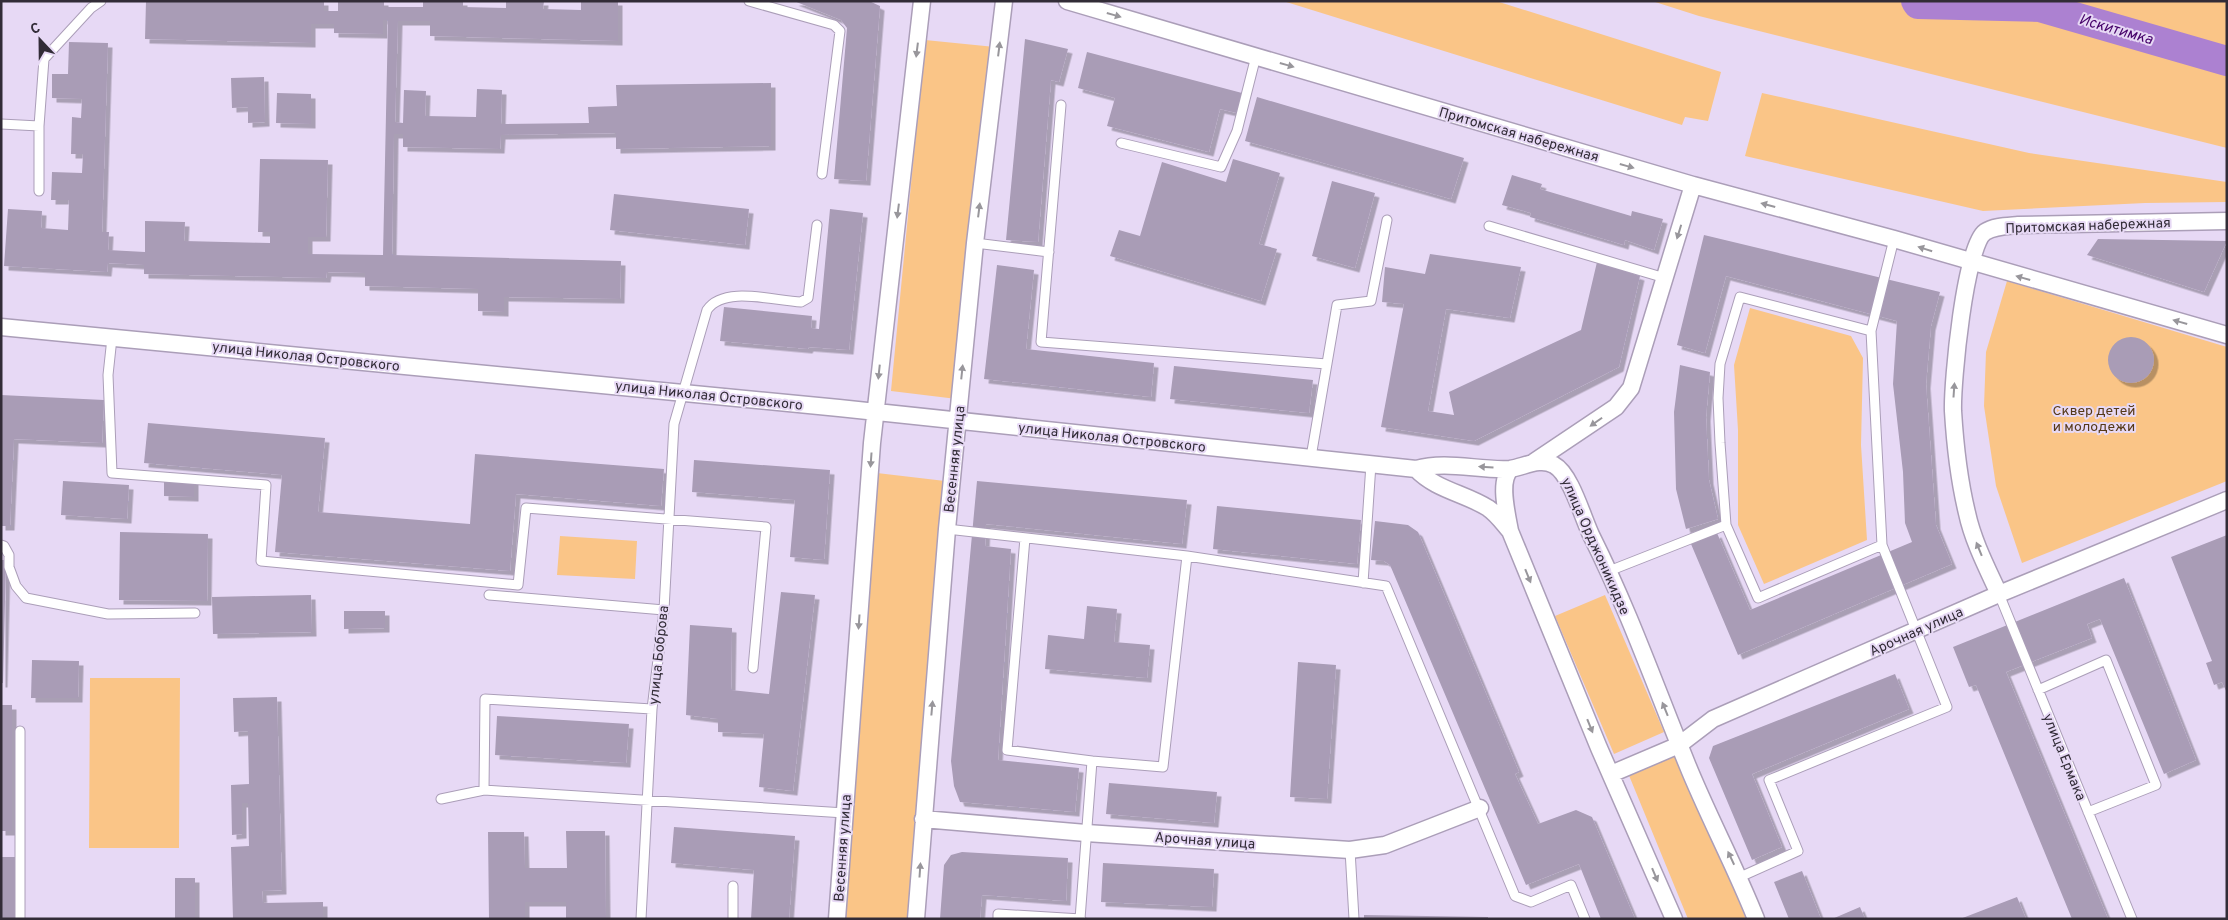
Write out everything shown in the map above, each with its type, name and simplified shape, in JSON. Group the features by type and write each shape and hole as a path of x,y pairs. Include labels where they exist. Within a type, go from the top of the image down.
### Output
{"street":[{"name":"Весенняя улица","path":"837,919 875,412 922,1"},
{"name":"Весенняя улица","path":"916,919 947,529 975,243 1004,1"},
{"name":"Притомская набережная","path":"1067,1 1693,185 2227,335"},
{"path":"1674,919 1611,774 1510,530 1503,482 1506,472 1534,462 1616,407 1631,388 1693,185"},
{"name":"Притомская набережная","path":"1998,594 1978,548 1967,513 1958,461 1953,409 1961,313 1971,263 1979,239 1984,232 1995,228 2018,225 2227,221"},
{"name":"улица Николая Островского","path":"1,327 958,420 1416,469"},
{"name":"улица Орджоникидзе","path":"1534,462 1548,462 1562,471 1609,571 1679,745 1740,877 1756,919"},
{"path":"1416,469 1437,465 1511,469"},
{"path":"1416,469 1432,483 1474,500 1490,509 1510,530"},
{"name":"Арочная улица","path":"1611,774 1679,745 1713,719 1998,594 2227,500"},
{"name":"Арочная улица","path":"923,819 1086,833 1350,850 1384,845 1480,808"}],"lane":[{"path":"39,191 39,126 44,59 91,8 101,1"},
{"path":"749,1 834,25 840,31 822,174"},
{"path":"1121,143 1220,167 1237,131 1256,56"},
{"path":"1061,105 1041,342 1327,364"},
{"path":"1,124 39,126"},
{"path":"1311,458 1337,305 1371,301 1387,220"},
{"name":"улица Боброва","path":"641,919 652,709 664,610 674,424 685,393 707,310 713,302 723,298 743,296 801,302 808,298 817,225"},
{"path":"1489,226 1665,278"},
{"path":"1740,877 1798,851 1769,780 1947,707 1882,545 1872,331 1894,240"},
{"path":"975,243 1049,252"},
{"path":"1872,331 1740,297 1720,364 1718,398 1726,525 1758,598 1882,545"},
{"path":"112,338 108,375 112,473 266,485 261,561 518,585 526,508 766,527 753,668"},
{"path":"1363,583 1371,464"},
{"path":"1609,571 1726,525"},
{"path":"947,529 1187,556 1386,586 1515,896 1531,902 1571,885 1585,919"},
{"path":"1025,538 1008,750 1092,761 1164,768 1187,556"},
{"path":"1,545 4,546 9,555 10,567 16,586 26,598 108,614 195,613"},
{"name":"улица Ермака","path":"1998,594 2132,919"},
{"path":"489,595 664,610"},
{"path":"2038,690 2106,660 2156,785 2088,812"},
{"path":"484,790 485,699 652,709"},
{"path":"20,731 20,919"},
{"path":"998,919 998,914 1080,919 1092,761"},
{"path":"441,799 484,790 845,813"},
{"path":"1350,850 1354,919"},
{"path":"733,886 733,919"}],"green space":[{"path":"1283,1 1496,1 1721,72 1708,121 1685,117 1682,125"},
{"path":"1652,1 2227,1 2227,148 1699,16"},
{"path":"925,40 995,47 965,400 891,391"},
{"path":"1762,93 2029,153 2227,182 2227,202 2145,203 1983,211 1745,156"},
{"name":"Сквер детей и молодежи","path":"2007,281 2227,347 2227,481 2022,563 1996,486 1984,406 1986,352"},
{"path":"1750,308 1851,336 1863,358 1861,445 1867,540 1764,584 1738,525 1738,430 1734,365"},
{"path":"877,473 945,481 909,919 840,919"},
{"path":"560,536 637,541 635,579 557,575"},
{"path":"1605,595 1664,732 1614,754 1555,616"},
{"path":"90,678 180,678 179,848 89,848"},
{"path":"1678,753 1746,919 1688,919 1628,773"}],"building":[{"path":"146,1 324,1 324,11 338,11 338,1 384,1 384,7 423,7 423,1 463,1 463,7 506,8 506,1 544,1 543,9 581,10 581,1 618,1 618,41 430,36 430,21 398,21 395,122 403,123 404,90 426,91 425,116 476,117 477,89 502,90 501,124 589,123 588,107 617,106 616,85 771,83 771,146 616,149 616,133 501,135 500,149 403,147 403,134 394,134 392,255 621,261 620,299 504,297 504,312 478,311 478,289 365,286 365,273 327,272 326,278 144,274 144,265 108,263 107,272 4,266 8,209 42,211 41,228 68,230 69,200 51,200 52,172 82,173 83,154 71,154 72,117 81,118 82,99 52,98 52,74 68,74 69,42 108,43 102,232 109,232 108,250 145,252 145,221 185,222 184,241 270,243 270,232 258,232 260,159 328,160 326,237 308,237 308,254 383,255 388,20 383,20 383,34 334,33 334,24 311,24 311,43 145,39"},
{"path":"794,1 869,1 880,6 866,181 834,179 847,28 841,20"},
{"path":"1025,39 1068,49 1059,82 1051,80 1038,242 1006,240"},
{"path":"1087,52 1242,93 1237,113 1220,109 1209,152 1107,126 1115,98 1078,88"},
{"path":"264,77 265,122 248,123 248,107 232,108 231,78"},
{"path":"277,93 311,94 311,124 276,123"},
{"path":"1257,97 1464,158 1451,199 1245,141"},
{"path":"1233,159 1280,173 1259,244 1277,249 1261,301 1110,256 1119,230 1140,236 1162,162 1226,182"},
{"path":"1512,175 1542,184 1540,189 1631,216 1632,211 1663,219 1654,250 1625,240 1624,245 1530,217 1531,213 1502,205"},
{"path":"1332,181 1375,193 1355,268 1312,256"},
{"path":"614,194 749,209 745,245 610,230"},
{"path":"830,209 863,213 849,350 809,347 808,349 720,341 724,307 812,316 811,328 819,329"},
{"path":"1704,235 1940,292 1931,326 1926,384 1936,525 1952,564 1738,655 1691,544 1717,533 1750,610 1912,542 1905,523 1903,472 1893,384 1897,321 1726,276 1705,353 1677,345"},
{"path":"2098,239 2227,241 2204,292 2087,255"},
{"path":"1430,254 1521,267 1510,318 1446,309 1428,411 1454,415 1449,392 1581,330 1597,262 1640,276 1619,367 1474,441 1381,427 1404,304 1382,302 1385,267 1425,274"},
{"path":"997,265 1034,270 1026,349 1154,363 1151,397 984,379"},
{"path":"2126,337 2136,337 2150,347 2154,360 2150,373 2144,379 2136,383 2126,383 2112,373 2108,365 2108,355 2118,341"},
{"path":"1680,365 1710,372 1706,417 1709,480 1718,519 1686,529 1676,489 1674,412"},
{"path":"1174,366 1313,380 1309,413 1170,399"},
{"path":"1,395 104,400 102,443 14,439 10,526 1,526"},
{"path":"148,423 325,438 318,512 470,524 475,454 664,469 661,506 516,494 510,571 275,552 282,475 144,463"},
{"path":"694,460 830,470 824,560 790,557 795,500 692,492"},
{"path":"164,479 194,480 194,497 164,496"},
{"path":"63,481 129,485 127,519 61,515"},
{"path":"977,481 1187,500 1182,544 986,524 985,546 1011,549 998,760 1079,768 1075,812 960,802 954,786 951,761"},
{"path":"1217,506 1361,520 1357,564 1213,549"},
{"path":"1375,521 1408,525 1418,532 1519,772 1515,774 1538,824 1576,810 1592,817 1635,919 1601,919 1579,864 1526,885 1390,565 1384,561 1371,560"},
{"path":"120,532 208,534 207,601 119,600"},
{"path":"2227,535 2227,693 2222,682 2214,685 2206,663 2212,661 2171,557"},
{"path":"1,560 6,560 3,683 1,683"},
{"path":"2124,578 2196,760 2164,774 2100,619 2087,624 2092,638 2006,672 2108,919 2072,919 1976,685 1969,687 1953,647"},
{"path":"781,592 815,595 793,791 759,787 764,734 718,732 718,719 686,715 690,625 732,628 731,690 769,694"},
{"path":"311,595 312,632 213,634 212,597"},
{"path":"1087,606 1117,609 1114,642 1150,645 1147,678 1045,669 1048,635 1084,639"},
{"path":"344,611 385,611 385,628 344,629"},
{"path":"32,660 79,661 78,698 31,698"},
{"path":"1298,662 1336,665 1327,799 1290,797"},
{"path":"1895,674 1909,709 1752,774 1782,847 1752,860 1709,758 1713,746"},
{"path":"277,697 282,890 262,891 263,903 323,902 323,919 233,919 231,847 249,846 248,803 242,803 242,834 232,835 231,785 249,784 248,731 234,732 233,698"},
{"path":"1,705 12,705 12,831 1,831"},
{"path":"497,716 629,724 626,763 495,755"},
{"path":"1109,783 1217,792 1214,823 1106,814"},
{"path":"674,827 795,836 789,919 751,919 754,870 671,863"},
{"path":"566,831 605,831 606,919 566,919 566,902 525,902 525,919 489,919 488,832 524,832 525,868 567,868"},
{"path":"962,852 1068,858 1066,901 982,895 980,919 940,919 944,865 951,855"},
{"path":"1,857 15,857 16,919 1,919"},
{"path":"1103,863 1214,869 1212,907 1101,902"},
{"path":"1802,871 1821,919 1789,919 1774,882"},
{"path":"175,878 195,878 195,919 175,919"},
{"path":"2017,897 2026,919 1960,919"},
{"path":"1860,907 1865,919 1832,919"},
{"path":"1364,915 1488,917 1488,919 1364,919"}],"waterway":[{"name":"Искитимка","path":"1916,1 1918,4 2040,7 2227,61"}]}
